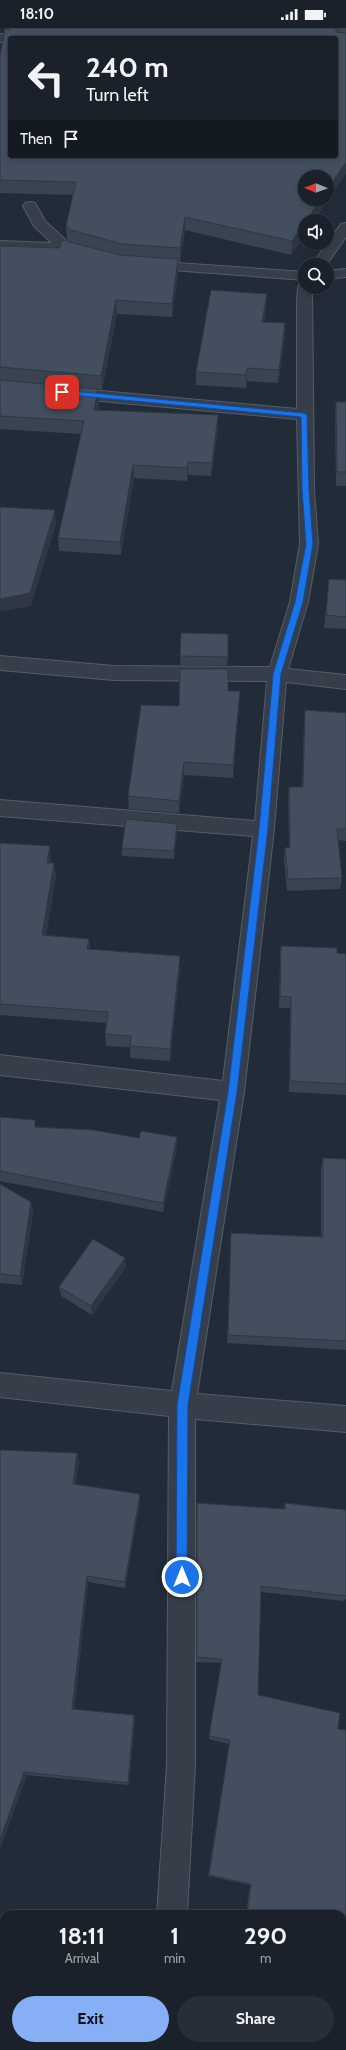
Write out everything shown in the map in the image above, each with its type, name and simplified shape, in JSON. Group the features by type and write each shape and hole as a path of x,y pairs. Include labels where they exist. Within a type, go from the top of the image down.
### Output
{"street":[{"path":"30,206 39,223 66,248"},
{"path":"324,258 346,228"},
{"path":"0,244 66,248 100,257"},
{"path":"136,264 298,276"},
{"path":"334,274 346,273"},
{"path":"172,1910 181,1765 182,1405 233,1092 264,829 277,674 299,602 309,544 304,415 305,294"},
{"path":"55,392 304,415"},
{"path":"0,663 114,673 277,674 346,682"},
{"path":"0,808 264,829"},
{"path":"0,1065 233,1092"},
{"path":"0,1385 182,1405 346,1419"}],"building":[{"path":"5,28 9,30 10,28 336,28 336,32 346,33 346,162 334,180 334,170 298,170 298,206 316,206 311,214 298,214 298,232 292,241 185,217 180,248 122,244 71,230 66,226 76,182 0,180 0,56"},
{"path":"62,240 120,255 178,259 172,304 116,300 101,376 0,367 0,246 60,248"},
{"path":"211,290 267,294 262,322 285,323 279,370 247,368 246,375 196,372"},
{"path":"0,380 98,389 94,410 218,415 212,463 188,462 187,468 133,465 120,542 58,538 84,421 0,416"},
{"path":"336,402 346,402 346,472 337,472"},
{"path":"0,507 55,510 30,593 0,599"},
{"path":"329,579 346,580 346,617 326,615"},
{"path":"181,633 228,634 228,657 180,656"},
{"path":"180,669 228,669 228,691 240,691 233,765 184,762 179,801 128,796 141,705 179,706"},
{"path":"305,710 346,713 346,829 337,829 342,878 288,879 285,848 290,847 289,787 303,787"},
{"path":"126,819 177,824 174,851 122,848"},
{"path":"0,843 50,846 47,863 54,863 42,935 89,939 87,949 180,956 170,1049 130,1046 131,1036 105,1034 108,1012 0,1004"},
{"path":"281,946 337,948 337,953 346,954 346,1084 290,1081 291,997 280,996"},
{"path":"0,1117 35,1120 35,1127 93,1130 139,1138 141,1131 177,1137 163,1203 0,1171"},
{"path":"323,1158 346,1159 346,1341 228,1335 231,1233 323,1237"},
{"path":"0,1184 31,1202 20,1276 0,1274"},
{"path":"93,1239 125,1258 91,1306 59,1287"},
{"path":"0,1450 77,1453 73,1484 140,1494 125,1582 87,1576 72,1709 134,1715 128,1783 24,1772 0,1840"},
{"path":"197,1503 285,1509 285,1503 346,1510 346,1596 261,1586 258,1695 340,1713 338,1729 346,1730 346,1910 248,1910 251,1884 209,1875 230,1740 209,1736 222,1659 197,1657"}],"route":[{"path":"62,392 304,415 309,544 299,602 277,674 264,829 233,1092 182,1405 182,1577"}]}
